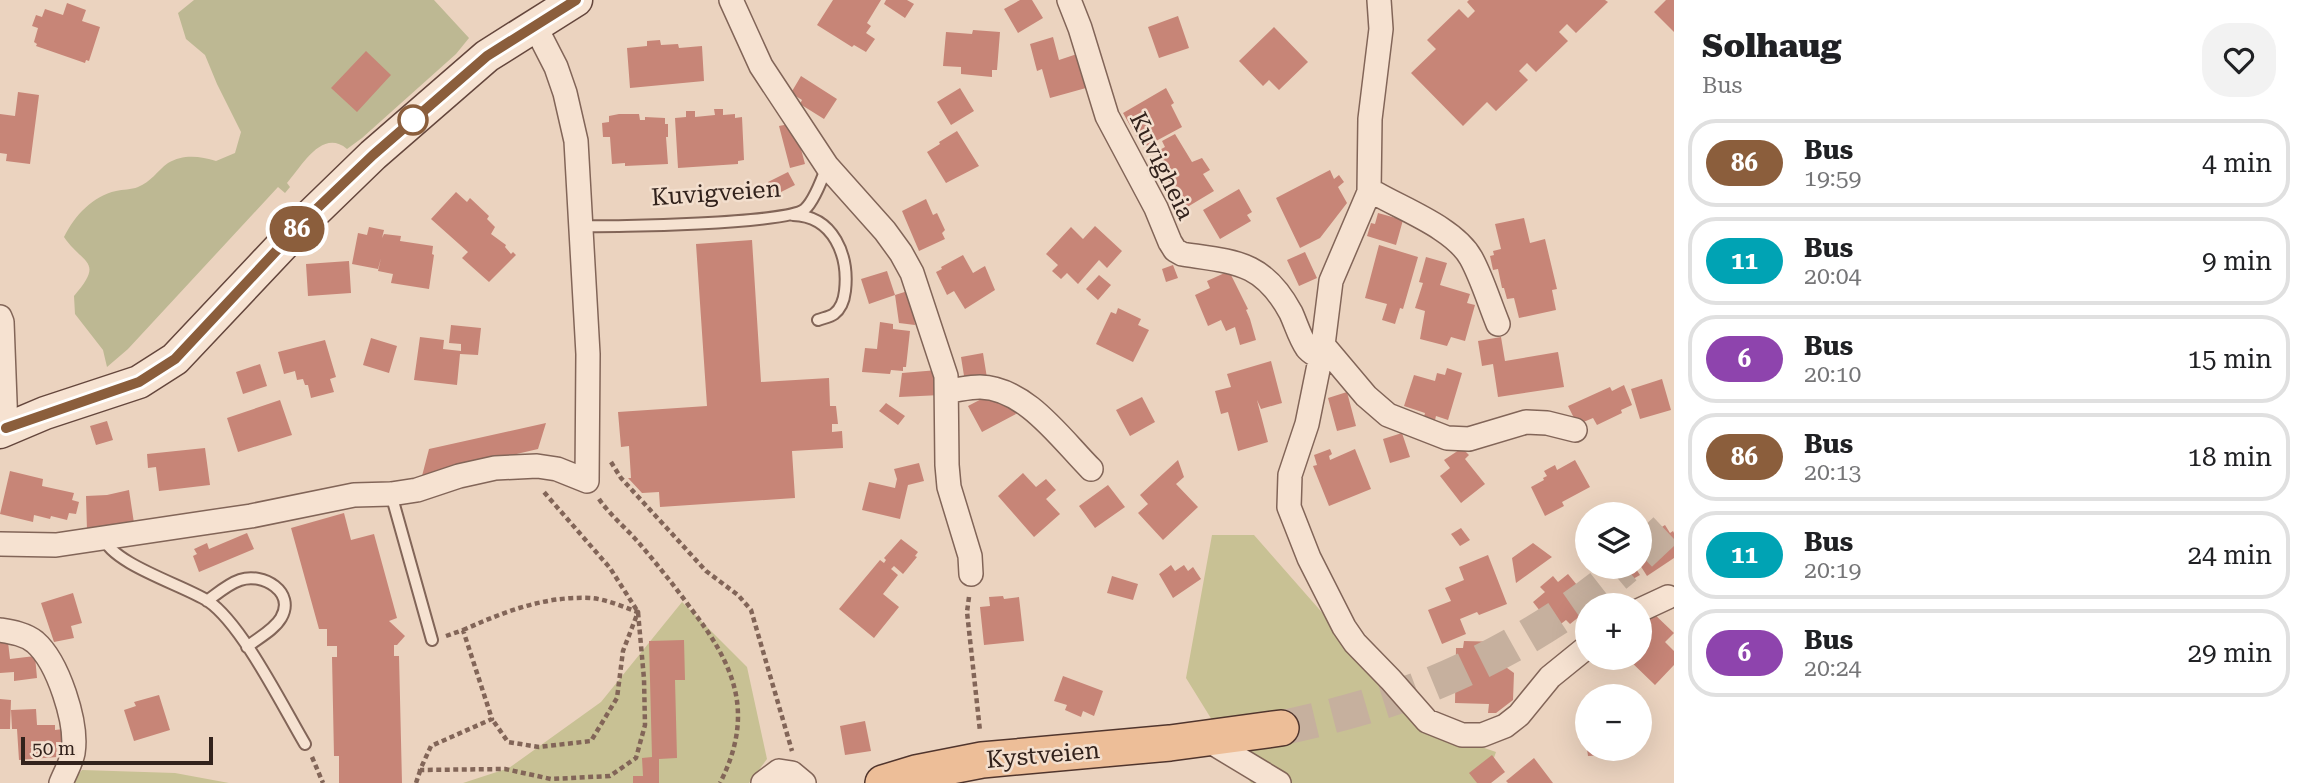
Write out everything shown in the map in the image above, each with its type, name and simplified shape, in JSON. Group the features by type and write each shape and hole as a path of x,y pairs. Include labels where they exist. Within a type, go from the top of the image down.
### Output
{"main road":[{"path":"3,430 139,382 175,359 307,218 373,155 487,56 576,0"},
{"name":"Kystveien","path":"883,783 916,773 982,760 1206,739 1281,729"}],"street":[{"path":"732,0 761,66 827,166 885,231 912,273 942,363 947,391 949,486 970,556 971,574"},
{"name":"Kuvigheia","path":"1069,0 1107,116 1175,250 1182,254 1228,261 1261,275 1281,296 1307,348 1322,351 1388,415 1447,438 1469,439 1526,422 1547,423 1575,430"},
{"path":"1380,0 1381,29 1370,119 1369,192 1331,281 1322,351 1307,424 1290,475 1289,507 1308,558 1354,643 1427,721 1462,735 1482,735 1505,726 1519,715 1550,677 1575,657"},
{"path":"0,544 56,545 251,516 354,495 391,494 417,489 495,468 537,466 557,469 587,481 588,354 576,141 572,118 556,67 535,26"},
{"path":"1369,192 1446,232 1460,243 1471,257 1498,324"},
{"path":"0,317 3,430"},
{"path":"947,391 979,387 994,388 1012,394 1026,403 1091,469"},
{"path":"1652,604 1668,597"},
{"path":"0,630 21,634 34,641 44,652 62,685 74,743 73,756 61,783"},
{"path":"1206,739 1279,783"},
{"path":"763,783 779,771 798,778"}],"lane":[{"name":"Kuvigveien","path":"582,226 716,222 791,215 805,209 827,166"},
{"path":"791,215 814,219 827,228 837,241 847,271 844,302 833,315 818,320"},
{"path":"391,494 432,640"},
{"path":"103,537 110,549 126,561 207,601 223,614 247,647 306,744"},
{"path":"207,601 241,579 267,580 278,588 284,598 285,609 280,621 247,647"}],"path":[{"path":"610,450 610,461 621,478 706,571 738,595 751,610 798,778"},
{"path":"420,770 505,769 551,779 610,776 636,758 645,725 638,612 610,568 521,466"},
{"path":"587,481 603,505 681,594 714,638 726,663 734,684 738,728 729,766 720,783"},
{"path":"971,574 967,612 982,760"},
{"path":"432,640 508,610 548,600 592,598 638,612"},
{"path":"463,630 492,719 508,742 539,747 591,741 617,698 622,651 638,612"},
{"path":"416,783 431,746 492,719"},
{"path":"306,744 323,783"}],"shaded area":[{"path":"194,0 434,0 469,38 456,54 347,149 329,143 313,152 287,183 290,187 285,193 278,187 128,349 107,367 103,350 75,314 74,296 88,276 89,269 88,264 64,237 68,229 92,202 119,190 143,185 174,160 192,157 216,161 235,153 241,132 205,55 186,39 178,13"},
{"path":"1212,535 1254,535 1355,650 1455,738 1496,752 1485,783 1251,783 1186,678"},
{"path":"682,602 747,667 767,759 749,783 463,783 509,768 601,702"},
{"path":"82,770 175,773 229,783 72,783"}],"building":[{"path":"833,0 881,0 867,23 871,26 866,33 875,39 866,52 854,45 852,47 817,25"},
{"path":"886,0 907,0 914,4 905,18 884,4"},
{"path":"1020,0 1032,0 1043,18 1018,33 1004,9"},
{"path":"1666,0 1674,0 1674,32 1654,12"},
{"path":"1467,2 1608,2 1576,33 1567,24 1559,32 1568,41 1536,72 1527,63 1519,71 1528,80 1496,111 1487,102 1463,126 1411,73 1436,49 1427,40 1459,9 1468,18 1475,11"},
{"path":"67,3 86,10 82,21 100,27 89,61 86,60 85,63 36,46 34,42 38,28 32,26 36,15 42,17 45,9 63,15"},
{"path":"1178,16 1189,48 1159,58 1148,27"},
{"path":"1274,27 1308,62 1279,90 1269,80 1263,86 1239,61"},
{"path":"973,30 1000,32 997,70 992,70 992,77 961,74 961,67 943,66 946,32 972,34"},
{"path":"1053,37 1059,60 1077,54 1086,88 1050,98 1042,69 1037,71 1030,44"},
{"path":"660,40 661,45 678,44 679,48 702,46 704,81 630,88 627,48 647,46 647,41"},
{"path":"366,51 391,75 357,112 331,88"},
{"path":"801,76 837,99 824,119 800,104 802,100 791,93"},
{"path":"960,88 974,111 951,125 937,102"},
{"path":"1166,88 1182,127 1143,148 1123,113"},
{"path":"18,92 39,95 30,164 6,161 7,154 0,153 0,114 15,116"},
{"path":"714,109 723,109 723,115 735,114 735,118 742,117 744,160 738,161 738,164 678,168 675,118 686,117 686,111 695,111 695,117 715,115"},
{"path":"639,114 640,120 645,120 645,117 665,118 665,124 668,124 668,164 612,164 610,137 603,137 602,123 609,122 609,116"},
{"path":"794,123 805,164 790,168 779,126"},
{"path":"957,131 979,166 946,183 927,152"},
{"path":"1175,134 1192,162 1202,158 1210,170 1203,174 1214,191 1184,209 1156,152 1165,147 1162,141"},
{"path":"1330,170 1334,179 1339,175 1344,182 1338,187 1347,203 1320,238 1300,248 1276,198"},
{"path":"788,172 795,185 775,195 768,182"},
{"path":"1239,189 1252,212 1247,215 1251,221 1220,239 1203,210"},
{"path":"456,192 467,202 470,198 489,216 487,219 495,227 491,234 506,245 511,254 513,252 516,255 489,282 462,258 468,252 431,219"},
{"path":"926,199 933,215 937,213 945,230 942,233 945,239 919,251 902,211"},
{"path":"1378,213 1403,220 1396,245 1367,236"},
{"path":"1524,218 1530,243 1545,239 1557,289 1552,290 1556,310 1519,318 1514,298 1507,299 1498,269 1493,270 1490,256 1494,255 1493,251 1501,249 1495,224"},
{"path":"1095,226 1122,251 1107,268 1099,260 1078,284 1067,273 1061,279 1052,271 1058,265 1046,254 1071,227 1083,239"},
{"path":"369,227 384,230 382,238 384,234 401,236 400,241 433,246 429,289 391,283 393,274 378,271 381,258 378,269 352,264 358,233 367,235"},
{"path":"752,240 761,382 829,378 830,406 836,406 838,424 832,424 832,432 842,431 843,448 792,451 795,498 660,507 659,492 642,493 628,478 631,478 629,446 621,447 618,412 707,406 696,244"},
{"path":"1379,245 1418,257 1403,309 1400,308 1395,324 1382,320 1387,304 1365,298"},
{"path":"1305,252 1317,278 1299,286 1287,260"},
{"path":"963,255 973,273 985,266 995,290 965,309 954,291 947,295 936,272"},
{"path":"1426,257 1447,263 1440,285 1470,294 1467,303 1475,305 1465,341 1451,337 1447,346 1420,339 1425,311 1415,308 1423,283 1419,282"},
{"path":"349,261 351,293 308,296 306,264"},
{"path":"1173,265 1178,278 1166,282 1162,269"},
{"path":"887,271 895,295 869,304 861,279"},
{"path":"1229,271 1248,309 1246,310 1256,340 1240,345 1235,327 1226,331 1221,320 1208,326 1195,295 1210,288 1207,281"},
{"path":"1099,275 1111,285 1098,300 1086,289"},
{"path":"911,290 915,325 899,323 895,295"},
{"path":"1118,308 1141,319 1138,325 1149,330 1133,362 1096,344 1111,312 1116,314"},
{"path":"880,322 893,324 893,329 910,331 906,367 903,367 903,371 891,370 890,374 862,372 865,348 877,349"},
{"path":"451,325 481,328 478,355 460,354 457,385 414,380 420,337 444,340 443,349 461,351 461,344 449,343"},
{"path":"1501,337 1505,361 1558,352 1564,387 1498,397 1493,364 1482,366 1478,341"},
{"path":"371,338 397,346 389,373 363,365"},
{"path":"325,340 336,377 330,379 334,392 311,398 308,385 305,385 303,379 297,380 295,371 284,374 278,352"},
{"path":"983,353 987,378 965,382 961,357"},
{"path":"1271,361 1282,403 1261,409 1257,400 1268,442 1238,451 1228,412 1221,414 1215,391 1231,387 1227,374"},
{"path":"260,364 267,386 243,394 236,372"},
{"path":"1447,368 1462,373 1448,420 1436,416 1435,420 1424,417 1425,413 1404,406 1414,375 1435,381 1437,373 1445,375"},
{"path":"938,370 941,395 899,397 902,373"},
{"path":"1662,379 1671,410 1640,419 1631,389"},
{"path":"1624,385 1632,405 1621,410 1622,413 1597,425 1593,418 1581,423 1579,418 1575,420 1568,406 1610,387 1612,391"},
{"path":"1347,392 1356,426 1337,431 1328,398"},
{"path":"993,393 1007,398 1016,414 982,432 968,406"},
{"path":"1142,397 1155,422 1130,436 1116,410"},
{"path":"280,400 292,435 238,452 227,418"},
{"path":"886,403 905,416 898,425 879,411"},
{"path":"107,421 113,440 96,445 90,426"},
{"path":"546,423 538,449 422,476 429,449"},
{"path":"1402,433 1410,457 1390,463 1383,439"},
{"path":"205,448 210,485 159,491 156,467 148,468 147,454"},
{"path":"1462,448 1469,455 1465,459 1485,484 1461,503 1440,476 1450,468 1444,460"},
{"path":"1330,449 1330,460 1355,449 1371,489 1329,506 1313,466 1317,465 1314,455"},
{"path":"1178,460 1184,477 1176,484 1198,507 1163,540 1138,513 1148,504 1140,495"},
{"path":"1575,460 1590,487 1562,502 1564,506 1545,516 1531,487 1544,480 1547,476 1544,471 1555,465 1557,470"},
{"path":"919,463 924,481 908,485 900,519 862,510 869,482 895,488 897,479 894,469"},
{"path":"10,471 43,479 42,486 74,493 72,500 79,502 76,514 69,513 67,520 34,515 33,522 0,514"},
{"path":"1023,473 1036,487 1046,479 1056,490 1046,499 1060,514 1034,537 998,496"},
{"path":"1108,485 1125,507 1095,528 1079,506"},
{"path":"129,490 134,523 87,530 86,496"},
{"path":"344,513 351,540 374,534 397,618 389,621 405,636 394,645 394,656 399,656 402,783 339,783 339,756 334,756 332,657 337,657 337,646 327,646 327,629 319,629 291,528"},
{"path":"1654,525 1657,530 1665,525 1670,533 1673,531 1674,558 1652,573"},
{"path":"1461,528 1470,540 1460,546 1451,534"},
{"path":"247,533 254,549 199,572 193,556 197,554 194,549 207,543 209,549"},
{"path":"901,539 918,552 915,556 917,557 903,574 894,566 891,569 898,575 883,594 899,607 874,638 839,609 880,560 884,563 884,558"},
{"path":"1533,543 1552,557 1516,583 1512,558"},
{"path":"1488,555 1507,604 1460,619 1466,634 1442,644 1428,610 1451,601 1445,588 1464,580 1459,567"},
{"path":"1171,565 1175,571 1184,565 1188,571 1193,567 1201,579 1173,598 1159,574"},
{"path":"1568,574 1583,593 1575,593 1575,620 1570,624 1566,620 1554,629 1533,602 1545,592 1540,587 1553,576 1558,582"},
{"path":"1112,576 1138,584 1133,600 1107,593"},
{"path":"73,593 82,623 71,626 74,638 54,642 41,603"},
{"path":"1003,596 1004,599 1019,597 1024,641 984,645 980,607 990,606 989,597"},
{"path":"1652,612 1674,633 1665,642 1674,651 1674,665 1655,685 1639,670 1652,670"},
{"path":"684,640 685,680 675,680 677,758 659,759 659,783 633,783 633,776 643,776 642,758 652,757 649,641"},
{"path":"1464,641 1503,642 1503,665 1514,673 1513,700 1496,713 1488,713 1489,704 1455,703 1456,648 1463,648"},
{"path":"0,642 8,642 10,659 35,656 37,678 14,681 14,672 0,673"},
{"path":"1063,676 1103,691 1094,716 1083,711 1081,717 1065,710 1067,705 1054,701"},
{"path":"159,695 170,730 134,741 124,710 136,706 134,702"},
{"path":"0,699 11,700 10,729 0,729"},
{"path":"36,709 37,725 55,725 55,730 63,729 64,742 56,742 57,757 19,760 17,729 12,729 11,710"},
{"path":"865,721 871,751 845,755 840,726"},
{"path":"1492,755 1505,772 1491,783 1477,783 1469,773"},
{"path":"1534,758 1553,783 1506,781"}],"tunnel":[{"path":"1652,543 1674,522"},
{"path":"1281,728 1385,701 1473,666 1527,637 1610,579"}],"bus line":[{"name":"86","path":"6,428 44,413 114,392 158,372 193,342 307,218 373,155 487,56 576,0"}]}
